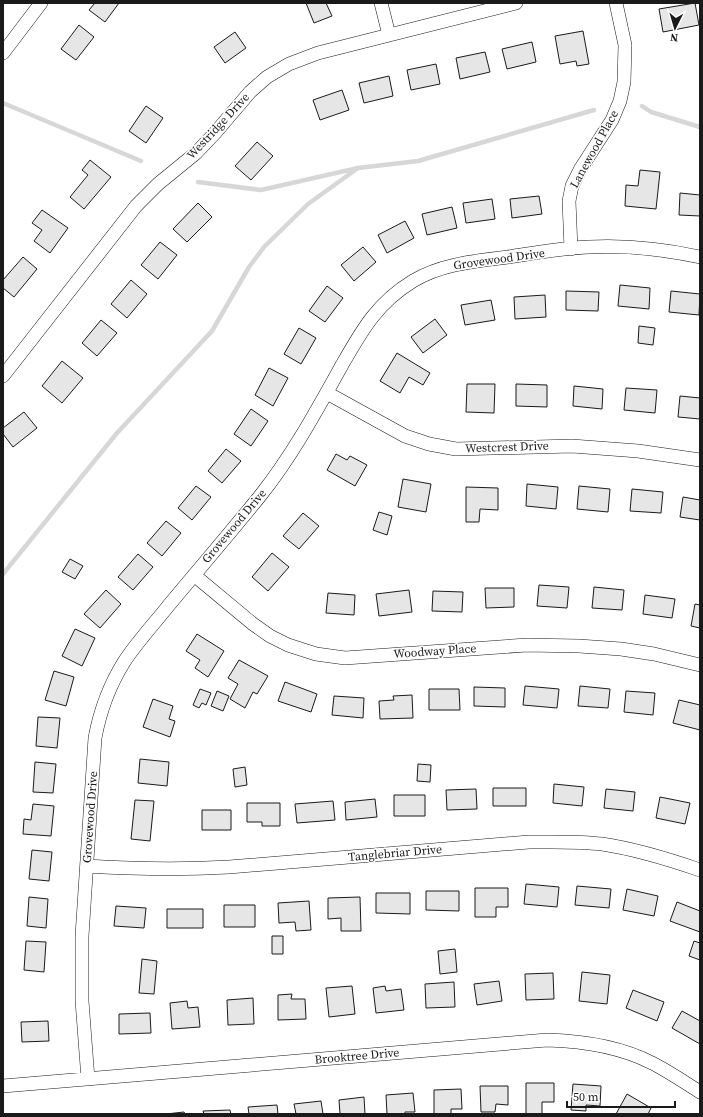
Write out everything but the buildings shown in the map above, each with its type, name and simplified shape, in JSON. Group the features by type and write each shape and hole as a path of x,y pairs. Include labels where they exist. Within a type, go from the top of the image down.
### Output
{"street":[{"path":"3,53 41,3"},
{"path":"381,3 389,35"},
{"name":"Westridge Drive","path":"3,376 136,206 158,184 201,148 250,92 267,78 289,64 302,58 516,3"},
{"name":"Lanewood Place","path":"571,249 569,201 572,186 581,168 612,120 620,100 624,82 625,45 616,3"},
{"name":"Grovewood Drive","path":"88,1079 82,1001 82,936 94,738 105,700 116,675 136,644 261,495 283,465 327,393 365,325 388,299 412,281 450,266 476,261 587,247 624,246 655,249 700,257"},
{"name":"Westcrest Drive","path":"327,393 405,436 456,449 572,446 638,451 700,460"},
{"name":"Woodway Place","path":"194,575 253,624 270,636 288,645 316,654 345,658 527,645 579,646 620,649 654,654 700,665"},
{"name":"Tanglebriar Drive","path":"86,866 130,869 229,867 529,842 566,842 602,844 640,851 700,870"},
{"name":"Brooktree Drive","path":"3,1086 547,1040 574,1041 601,1045 632,1054 652,1063 700,1092"}],"waterway":[{"path":"3,103 141,161"},
{"path":"642,106 651,112 700,127"},
{"path":"198,182 261,190 358,168 418,161 594,110"},
{"path":"3,574 117,433 212,331 249,267 264,247 308,204 358,168"}]}
